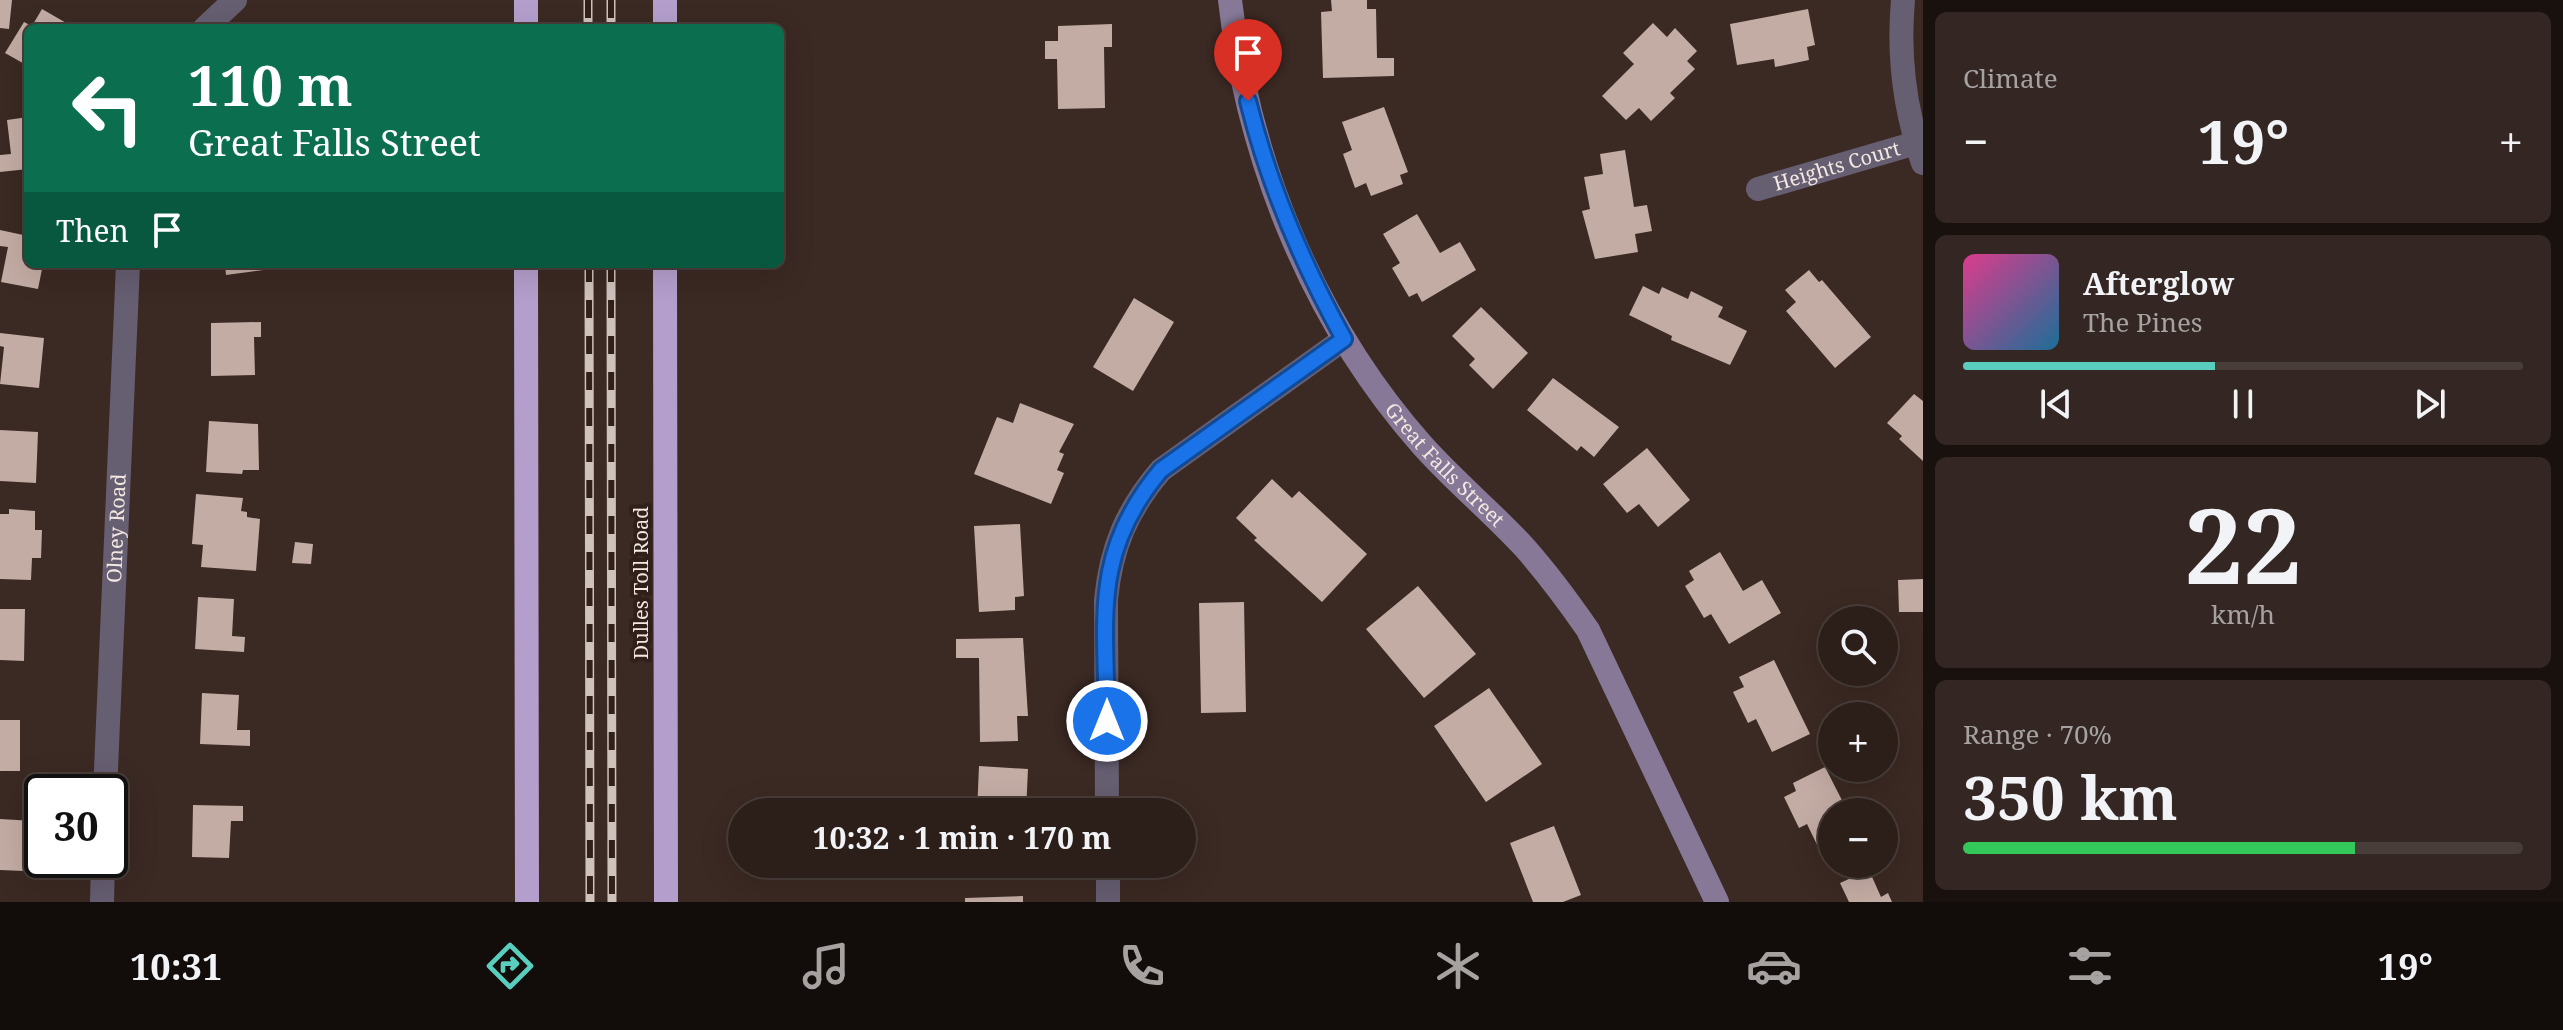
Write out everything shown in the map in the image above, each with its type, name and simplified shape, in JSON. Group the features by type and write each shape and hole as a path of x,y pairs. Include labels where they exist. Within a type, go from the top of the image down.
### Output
{"highway":[{"path":"526,0 526,24"},
{"path":"665,0 665,24"},
{"path":"526,268 527,902"},
{"name":"Dulles Toll Road","path":"665,268 666,902"}],"main road":[{"name":"Great Falls Street","path":"1230,0 1236,54 1280,207 1311,280 1344,339 1386,402 1422,445 1523,546 1559,588 1588,630 1717,902"}],"street":[{"path":"209,24 235,0"},
{"path":"1903,0 1901,56 1908,110 1919,153"},
{"name":"Heights Court","path":"1758,189 1919,153"},
{"name":"Olney Road","path":"106,774 128,268"},
{"path":"1107,798 1106,600 1109,565 1120,530 1138,496 1161,470 1344,339"},
{"path":"102,902 103,878"},
{"path":"1108,878 1108,902"}],"building":[{"path":"0,0 12,0 9,29 0,28"},
{"path":"1331,0 1367,0 1367,9 1376,9 1377,58 1394,58 1394,76 1323,78 1321,12 1332,11"},
{"path":"42,9 68,24 33,24"},
{"path":"1808,9 1815,45 1807,47 1809,60 1775,67 1774,59 1737,65 1730,24"},
{"path":"24,22 28,24 24,24 24,64 5,53"},
{"path":"1653,23 1667,37 1675,28 1697,51 1687,61 1695,69 1670,93 1675,98 1651,121 1639,108 1626,120 1602,96 1634,64 1623,53"},
{"path":"1112,24 1112,47 1104,47 1105,108 1058,109 1057,59 1045,59 1045,41 1058,41 1058,26"},
{"path":"1384,107 1408,172 1400,175 1403,184 1371,196 1366,183 1355,188 1343,154 1352,150 1342,122"},
{"path":"24,118 24,169 0,172 0,155 11,154 7,120"},
{"path":"1625,150 1634,207 1647,205 1652,231 1635,234 1638,252 1595,259 1582,211 1590,209 1584,177 1603,174 1600,154"},
{"path":"1417,214 1440,253 1460,242 1476,270 1422,302 1417,293 1409,297 1392,268 1400,263 1383,234"},
{"path":"0,230 24,235 24,268 42,268 38,289 1,282 8,247 0,246"},
{"path":"225,268 279,268 226,275"},
{"path":"1809,270 1819,282 1822,280 1871,337 1835,368 1786,311 1796,302 1785,290"},
{"path":"1643,286 1659,294 1662,287 1688,299 1691,291 1723,307 1718,317 1747,331 1730,365 1671,340 1672,336 1629,315"},
{"path":"1134,298 1174,322 1133,391 1093,367"},
{"path":"1481,307 1528,353 1493,389 1469,365 1475,359 1452,336"},
{"path":"261,322 261,337 254,337 255,375 211,376 211,323"},
{"path":"0,333 44,338 39,388 0,384 4,347 0,346"},
{"path":"1553,378 1619,427 1594,457 1581,446 1577,451 1527,410"},
{"path":"1914,394 1923,401 1923,461 1887,423"},
{"path":"1020,403 1074,424 1059,452 1064,454 1057,470 1064,473 1051,504 974,474 997,417 1013,423"},
{"path":"209,421 258,424 259,470 243,470 242,474 206,472"},
{"path":"0,430 38,432 36,483 0,481"},
{"path":"1647,448 1690,500 1658,527 1639,504 1627,513 1603,484"},
{"path":"1272,479 1292,498 1299,491 1367,554 1322,602 1254,540 1257,538 1236,518"},
{"path":"196,494 243,498 241,511 247,512 247,517 260,519 256,571 201,567 203,545 192,544"},
{"path":"9,509 35,511 35,530 42,530 41,558 32,558 31,580 0,579 0,514 9,514"},
{"path":"1020,524 1024,596 1015,597 1015,610 979,612 974,526"},
{"path":"295,542 313,544 311,564 292,563"},
{"path":"1720,552 1743,591 1762,580 1781,613 1729,644 1711,614 1704,618 1685,586 1694,580 1689,571"},
{"path":"1923,579 1923,612 1899,612 1898,580"},
{"path":"1418,586 1476,654 1424,698 1366,629"},
{"path":"198,597 234,599 232,636 245,637 244,652 195,649"},
{"path":"1244,602 1246,712 1201,713 1199,603"},
{"path":"0,609 25,609 24,661 0,660"},
{"path":"1023,638 1028,716 1017,716 1018,741 980,742 979,658 956,658 956,639"},
{"path":"1774,660 1810,734 1772,752 1756,719 1748,723 1733,692 1744,687 1739,677"},
{"path":"1489,688 1542,764 1486,802 1434,726"},
{"path":"202,693 239,695 237,730 250,730 250,746 200,744"},
{"path":"0,720 20,720 20,771 0,771"},
{"path":"979,766 1028,769 1027,798 978,798"},
{"path":"1818,770 1818,782 1833,782 1841,798 1818,798 1818,847 1807,824 1799,828 1784,797 1796,791 1793,783"},
{"path":"193,805 243,806 243,821 231,821 229,858 192,857"},
{"path":"0,819 24,820 24,871 0,870"},
{"path":"1554,826 1581,895 1563,902 1533,902 1510,843"},
{"path":"1851,878 1873,878 1881,897 1888,893 1892,902 1849,902 1840,883"},
{"path":"1023,896 1023,902 965,902 965,898"}],"railway":[{"path":"588,0 588,24"},
{"path":"611,0 611,24"},
{"path":"589,268 590,902"},
{"path":"611,268 612,902"}],"route":[{"path":"1107,721 1106,600 1109,565 1120,530 1138,496 1161,470 1344,339 1311,280 1280,207 1248,101"}]}
